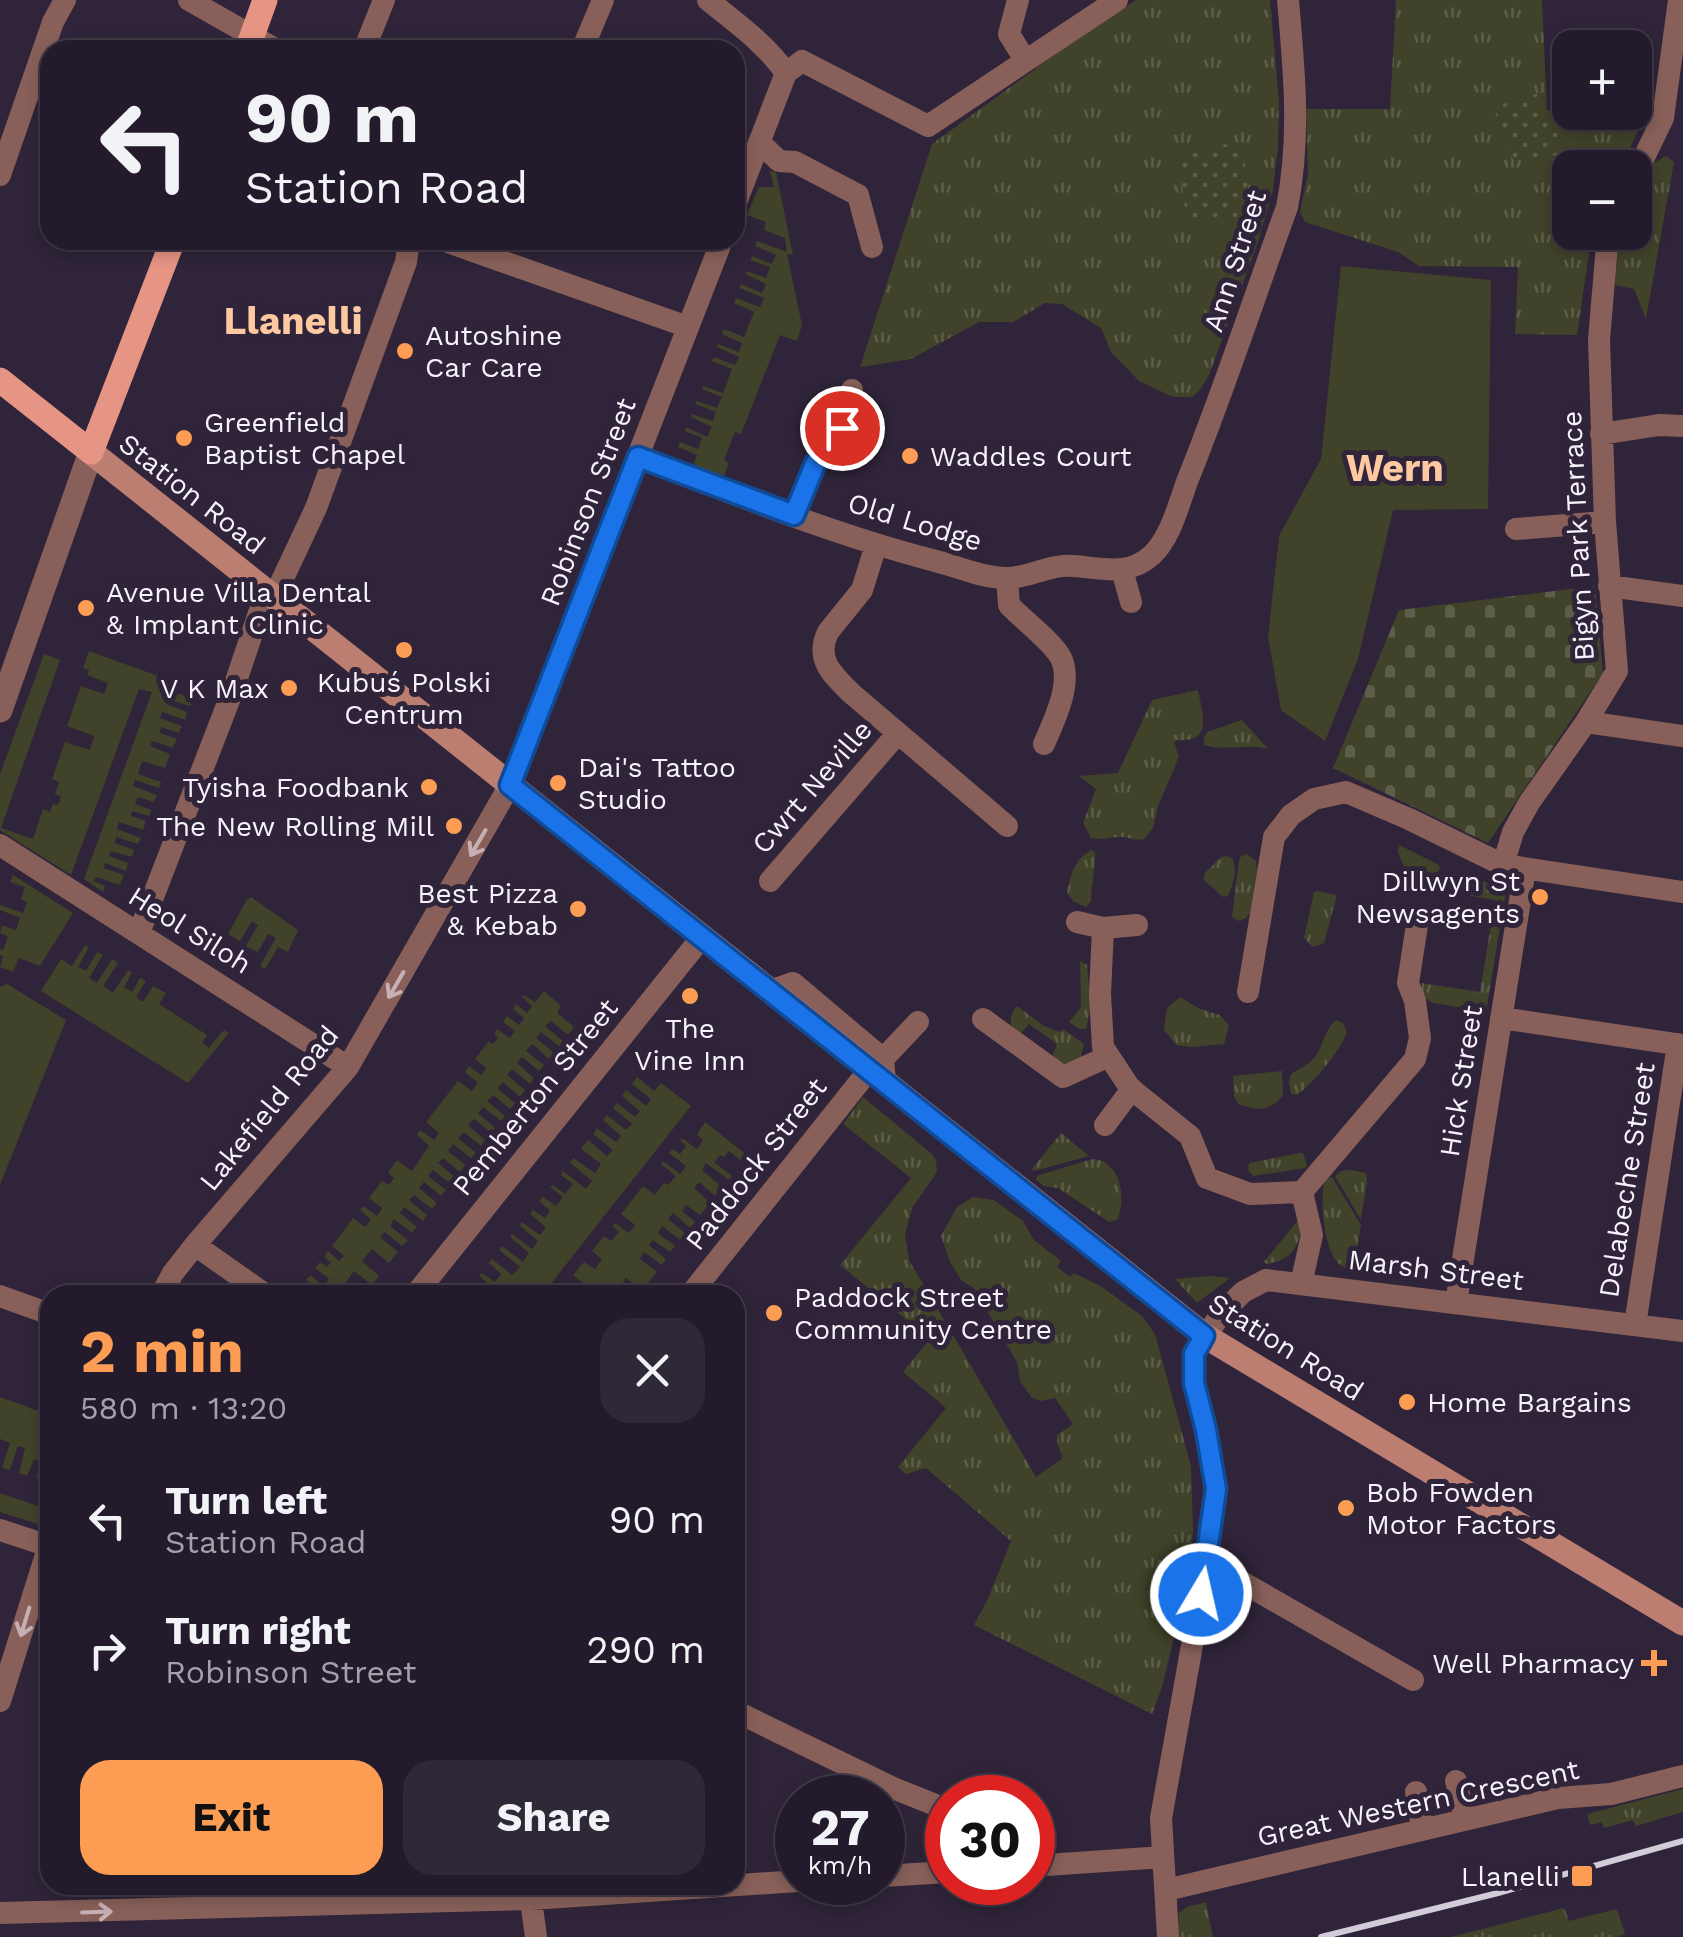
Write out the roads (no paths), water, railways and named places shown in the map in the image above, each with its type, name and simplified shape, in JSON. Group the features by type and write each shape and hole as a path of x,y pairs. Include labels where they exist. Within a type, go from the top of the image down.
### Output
{"main road":[{"path":"250,40 265,0"},
{"path":"91,452 170,250"},
{"name":"Station Road","path":"0,380 770,991 879,1070 1204,1336 1683,1623"}],"street":[{"path":"46,40 65,0"},
{"path":"188,0 243,40"},
{"path":"368,40 384,0"},
{"path":"586,40 603,0"},
{"path":"708,0 794,67 928,126 1117,0"},
{"path":"1018,0 1008,34 1025,60"},
{"name":"Ann Street","path":"1122,570 1153,554 1168,530 1210,426 1287,207 1293,176 1296,95 1288,0"},
{"path":"1648,150 1663,118 1679,0"},
{"path":"0,175 40,57"},
{"path":"745,180 794,67"},
{"path":"760,142 779,160 795,162 858,195 872,247"},
{"path":"138,933 226,709 260,610 277,591 316,508 408,250"},
{"path":"500,250 688,327"},
{"name":"Robinson Street","path":"445,900 510,785 718,250"},
{"name":"Bigyn Park Terrace","path":"1514,867 1512,832 1617,671 1605,522 1598,340 1606,250"},
{"path":"794,515 816,462 842,428 852,390"},
{"path":"1601,434 1659,425 1683,426"},
{"path":"0,710 91,452"},
{"name":"Old Lodge","path":"638,457 876,545 992,576 1020,576 1052,566 1122,570"},
{"path":"1516,529 1605,522"},
{"name":"Cwrt Neville","path":"876,545 862,590 828,632 823,656 834,676 1006,826"},
{"path":"1122,570 1131,602"},
{"name":"Old Lodge","path":"1007,578 1008,605 1052,646 1063,666 1062,700 1044,744"},
{"path":"1609,586 1683,596"},
{"path":"1586,722 1683,736"},
{"name":"Cwrt Neville","path":"770,881 898,733"},
{"path":"1248,992 1274,837 1292,815 1314,800 1346,792 1514,867 1683,892"},
{"name":"Heol Siloh","path":"0,844 348,1067"},
{"name":"Hick Street","path":"1456,1303 1501,1018 1514,867"},
{"name":"Lakefield Road","path":"166,1285 194,1246 348,1067 445,900"},
{"path":"1077,922 1103,928 1137,925"},
{"path":"1103,928 1102,1047 1132,1089 1190,1136 1207,1178 1250,1194 1302,1192 1415,1059 1420,1038 1415,1001 1408,983 1417,926"},
{"name":"Pemberton Street","path":"423,1285 702,937"},
{"path":"1501,1018 1680,1044"},
{"path":"983,1019 1063,1077 1109,1056"},
{"name":"Paddock Street","path":"698,1285 918,1022"},
{"name":"Delabeche Street","path":"1635,1325 1680,1044"},
{"path":"1104,1125 1132,1089"},
{"path":"1301,1284 1312,1234 1302,1192"},
{"path":"194,1246 251,1285"},
{"name":"Marsh Street","path":"1204,1336 1243,1292 1266,1280 1683,1330"},
{"path":"0,1296 40,1310"},
{"path":"1168,1937 1161,1818 1207,1562 1216,1489 1194,1383 1194,1354 1204,1336"},
{"path":"0,1530 40,1541"},
{"path":"1207,1562 1413,1680"},
{"path":"0,1702 40,1573"},
{"path":"745,1715 925,1801"},
{"name":"Great Western Crescent","path":"1166,1890 1558,1798 1611,1794 1683,1776"},
{"path":"1456,1781 1466,1820"},
{"path":"1416,1792 1422,1830"},
{"path":"1055,1856 1073,1863"},
{"path":"1055,1864 1163,1857"},
{"path":"745,1884 775,1883"},
{"path":"0,1914 458,1895"},
{"path":"530,1895 536,1937"}],"railway":[{"path":"1321,1937 1683,1841"}],"place":[{"name":"Autoshine Car Care","path":"405,351"},
{"name":"Greenfield Baptist Chapel","path":"184,438"},
{"name":"Waddles Court","path":"910,456"},
{"name":"Avenue Villa Dental & Implant Clinic","path":"86,608"},
{"name":"Kubuś Polski Centrum","path":"404,650"},
{"name":"V K Max","path":"289,688"},
{"name":"Dai's Tattoo Studio","path":"558,783"},
{"name":"Tyisha Foodbank","path":"429,787"},
{"name":"The New Rolling Mill","path":"454,826"},
{"name":"Dillwyn St Newsagents","path":"1540,897"},
{"name":"Best Pizza & Kebab","path":"578,909"},
{"name":"The Vine Inn","path":"690,996"},
{"name":"Paddock Street Community Centre","path":"774,1313"},
{"name":"Home Bargains","path":"1407,1402"},
{"name":"Bob Fowden Motor Factors","path":"1346,1508"},
{"name":"Well Pharmacy","path":"1654,1663"},
{"name":"Llanelli","path":"1582,1876"}],"district":[{"name":"Llanelli","path":"293,321"},
{"name":"Wern","path":"1395,468"}]}
